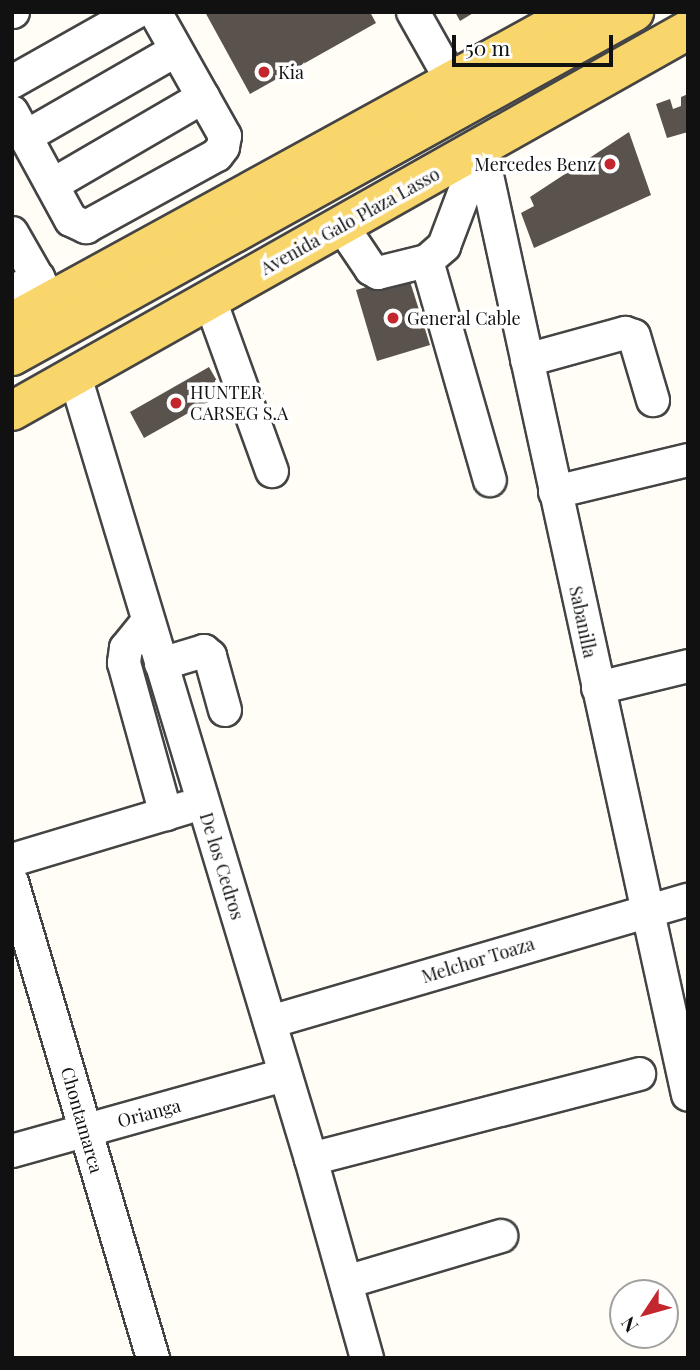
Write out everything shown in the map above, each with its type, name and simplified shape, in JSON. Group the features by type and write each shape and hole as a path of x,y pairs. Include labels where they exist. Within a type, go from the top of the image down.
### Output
{"main road":[{"path":"12,322 34,290 453,83 577,12"},
{"path":"12,356 634,12"},
{"name":"Avenida Galo Plaza Lasso","path":"12,380 680,12"},
{"name":"Avenida Galo Plaza Lasso","path":"12,411 688,30"}],"street":[{"path":"12,82 136,12"},
{"path":"155,12 225,136 217,155 86,228 71,220 19,124 176,50"},
{"path":"412,12 453,83"},
{"path":"52,185 203,97"},
{"path":"342,226 371,269 378,274 427,261 444,246 481,148"},
{"name":"Sabanilla","path":"481,148 688,1095"},
{"path":"12,233 34,290"},
{"path":"427,261 490,480"},
{"path":"210,300 272,471"},
{"path":"527,360 625,333 634,336 653,401"},
{"name":"De los Cedros","path":"75,376 311,1159 367,1358"},
{"path":"555,492 688,460"},
{"path":"148,621 126,648 124,663 166,814"},
{"path":"161,664 204,651 210,656 225,710"},
{"path":"597,688 688,666"},
{"path":"12,860 202,803"},
{"name":"Chontamarca","path":"12,882 153,1358"},
{"name":"Melchor Toaza","path":"270,1022 688,900"},
{"path":"311,1159 639,1074"},
{"name":"Orianga","path":"12,1151 285,1076"},
{"path":"346,1282 501,1236"}],"building":[{"name":"Kia","path":"205,12 370,12 376,23 250,94"},
{"path":"455,12 475,12 460,21"},
{"path":"688,94 688,132 667,138 656,104 670,99 673,109 681,106 681,97"},
{"name":"Mercedes Benz","path":"629,132 651,195 534,248 521,213 534,206 530,197"},
{"name":"General Cable","path":"408,275 430,345 377,361 356,290"},
{"path":"209,367 224,393 144,438 130,412"}],"place":[{"name":"Kia","path":"264,72"},
{"name":"Mercedes Benz","path":"610,164"},
{"name":"General Cable","path":"393,318"},
{"name":"HUNTER CARSEG S.A","path":"176,403"}]}
